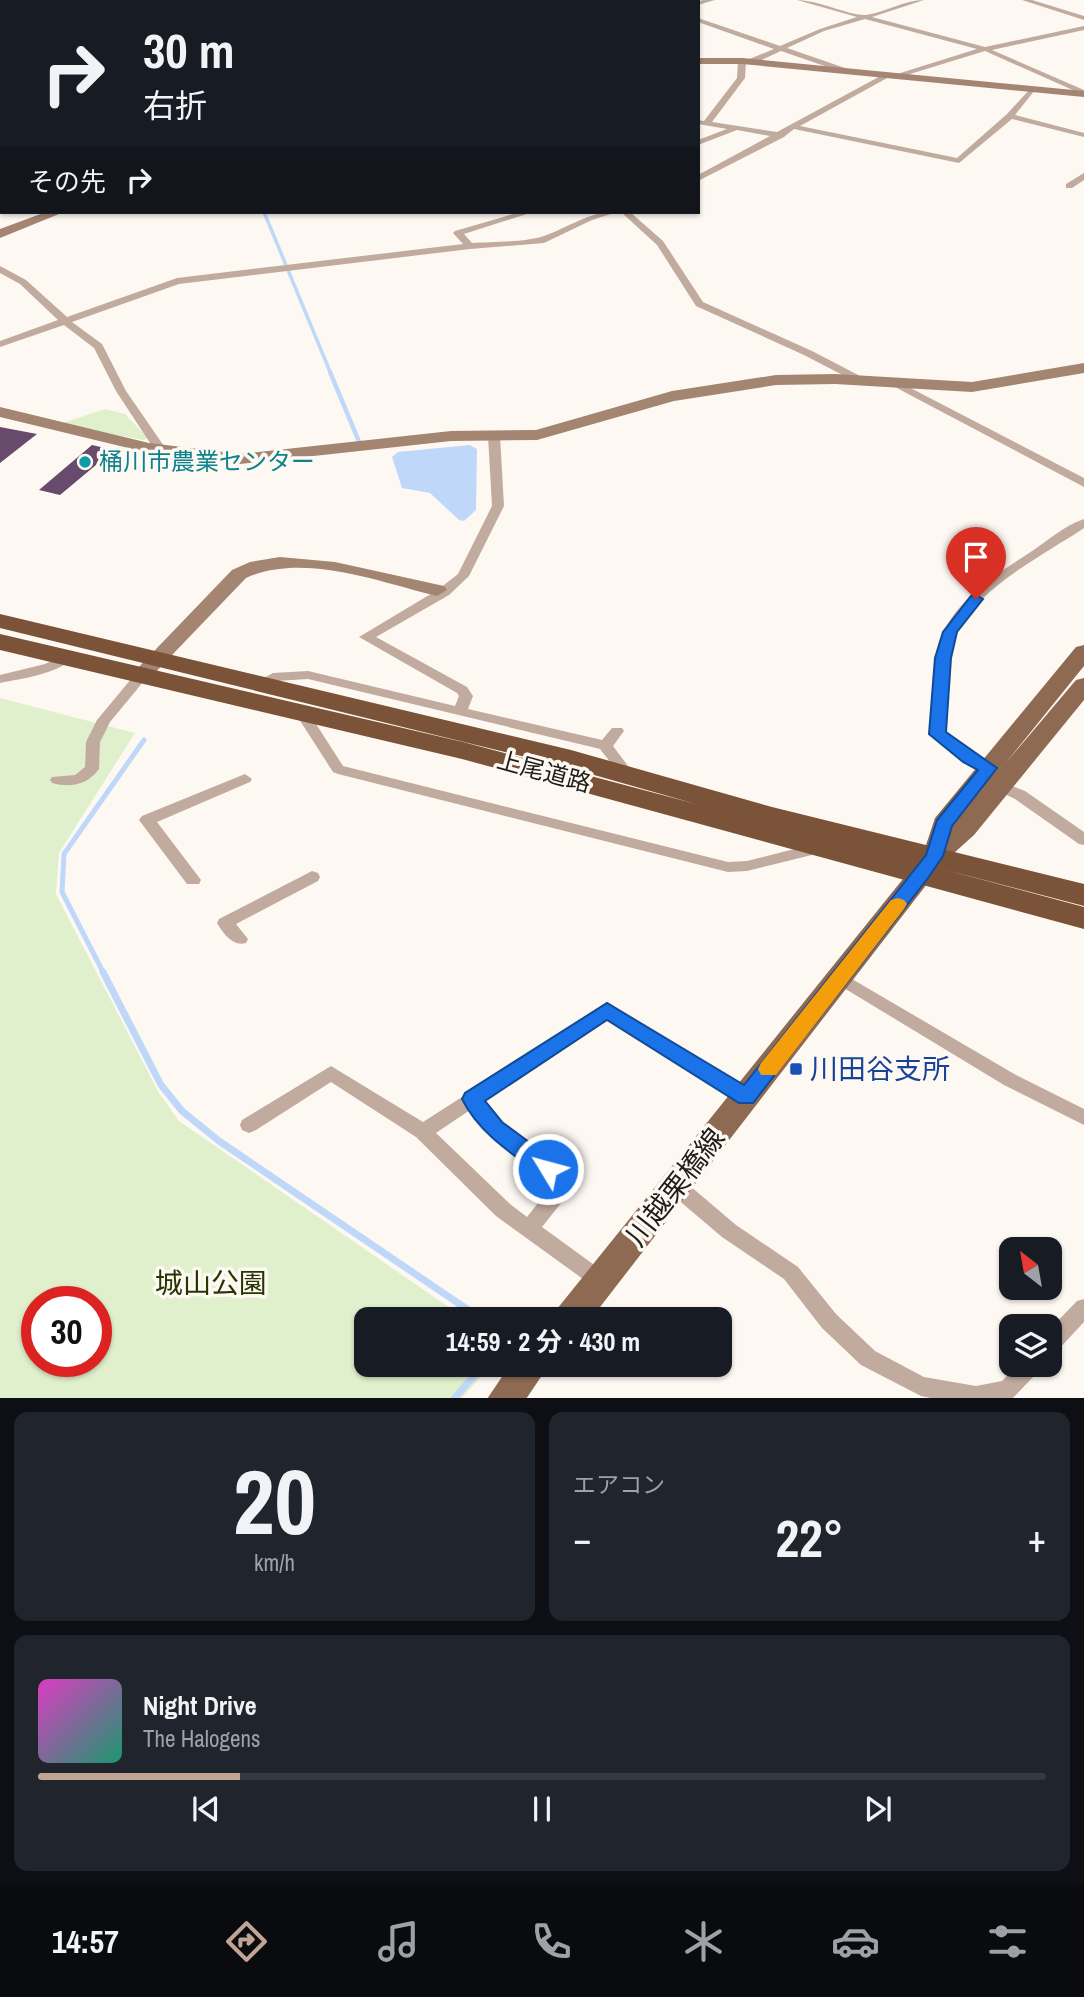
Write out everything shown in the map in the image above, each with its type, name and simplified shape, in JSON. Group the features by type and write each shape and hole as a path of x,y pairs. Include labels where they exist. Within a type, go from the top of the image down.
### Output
{"highway":[{"name":"上尾道路","path":"0,621 304,716 485,757 818,848 928,865 1084,895"},
{"name":"上尾道路","path":"0,642 66,658 260,684 627,774 928,865 1084,918"}],"main road":[{"name":"川越栗橋線","path":"580,1307 928,865 965,830 994,777 1084,652"},
{"name":"川越栗橋線","path":"994,777 1084,685"},
{"path":"504,1398 522,1377"}],"street":[{"path":"800,0 985,49 1084,94"},
{"path":"746,61 866,16 921,0"},
{"path":"1025,0 1084,18"},
{"path":"700,21 842,70"},
{"path":"900,76 985,49 1084,28"},
{"path":"700,61 746,61 1084,94"},
{"path":"702,123 741,78 746,61"},
{"path":"700,178 887,75"},
{"path":"794,127 958,161 1010,116 1031,90"},
{"path":"1010,116 1084,135"},
{"path":"702,123 781,135"},
{"path":"700,143 736,128"},
{"path":"1084,176 1069,186 1084,191"},
{"path":"0,234 52,214"},
{"path":"470,246 458,233 522,214"},
{"path":"0,344 177,281 470,246 544,240 589,218 604,214"},
{"path":"628,214 660,243 699,304 808,353 860,380"},
{"path":"0,269 23,282 64,320 98,346 121,391 160,449"},
{"path":"0,412 160,449 217,459 240,459 452,436 537,435 671,397 776,380 860,380 972,387 1084,368"},
{"path":"897,383 1084,483"},
{"path":"459,712 466,696 462,690 366,637 444,592 463,576 498,506 494,436"},
{"path":"1084,523 987,590 967,609 950,632 943,658 938,734 994,777 1084,839"},
{"path":"57,780 79,780 92,769 93,742 104,719 148,668 178,641 239,574 265,562 301,563 437,590"},
{"path":"0,679 50,667 66,658"},
{"path":"260,684 273,677 308,675 605,746 627,774"},
{"path":"304,716 338,769 508,813 729,867 747,866 818,848"},
{"path":"605,746 617,731"},
{"path":"193,880 147,820 245,779"},
{"path":"240,940 225,923 312,877"},
{"path":"840,978 1010,1080 1084,1118"},
{"path":"423,1132 607,1011 746,1097"},
{"path":"249,1125 331,1073 423,1132 503,1210 601,1281"},
{"path":"472,1099 495,1128 566,1182 529,1229"},
{"path":"676,1186 729,1230 791,1273 829,1321 868,1359 921,1386 976,1396 1008,1390 1020,1377"},
{"path":"1062,1332 1084,1308"}],"green space":[{"path":"105,409 125,414 148,438 143,440 59,424"},
{"name":"城山公園","path":"0,698 135,733 59,853 56,894 159,1093 179,1121 449,1307 354,1307 354,1377 480,1377 462,1398 0,1398"}],"water":[{"path":"470,445 477,449 476,510 464,521 459,520 430,493 402,488 392,457 398,452"}],"building":[{"path":"0,427 37,434 0,463"},
{"name":"桶川市農業センター","path":"92,445 114,450 60,495 39,490"}],"waterway":[{"path":"265,214 331,374"},
{"path":"330,372 360,444"},
{"path":"104,974 62,892 64,854 144,740"},
{"path":"103,972 161,1085 182,1111 219,1141 464,1307"},
{"path":"455,1398 473,1377"}],"slow traffic":[{"path":"768,1069 898,904"}],"place":[{"name":"桶川市農業センター","path":"85,462"},
{"name":"川田谷支所","path":"796,1069"}],"route":[{"path":"548,1169 495,1128 472,1099 607,1011 746,1097 922,874 934,856 944,824 989,768 978,764 938,734 943,658 950,632 976,599"}]}
